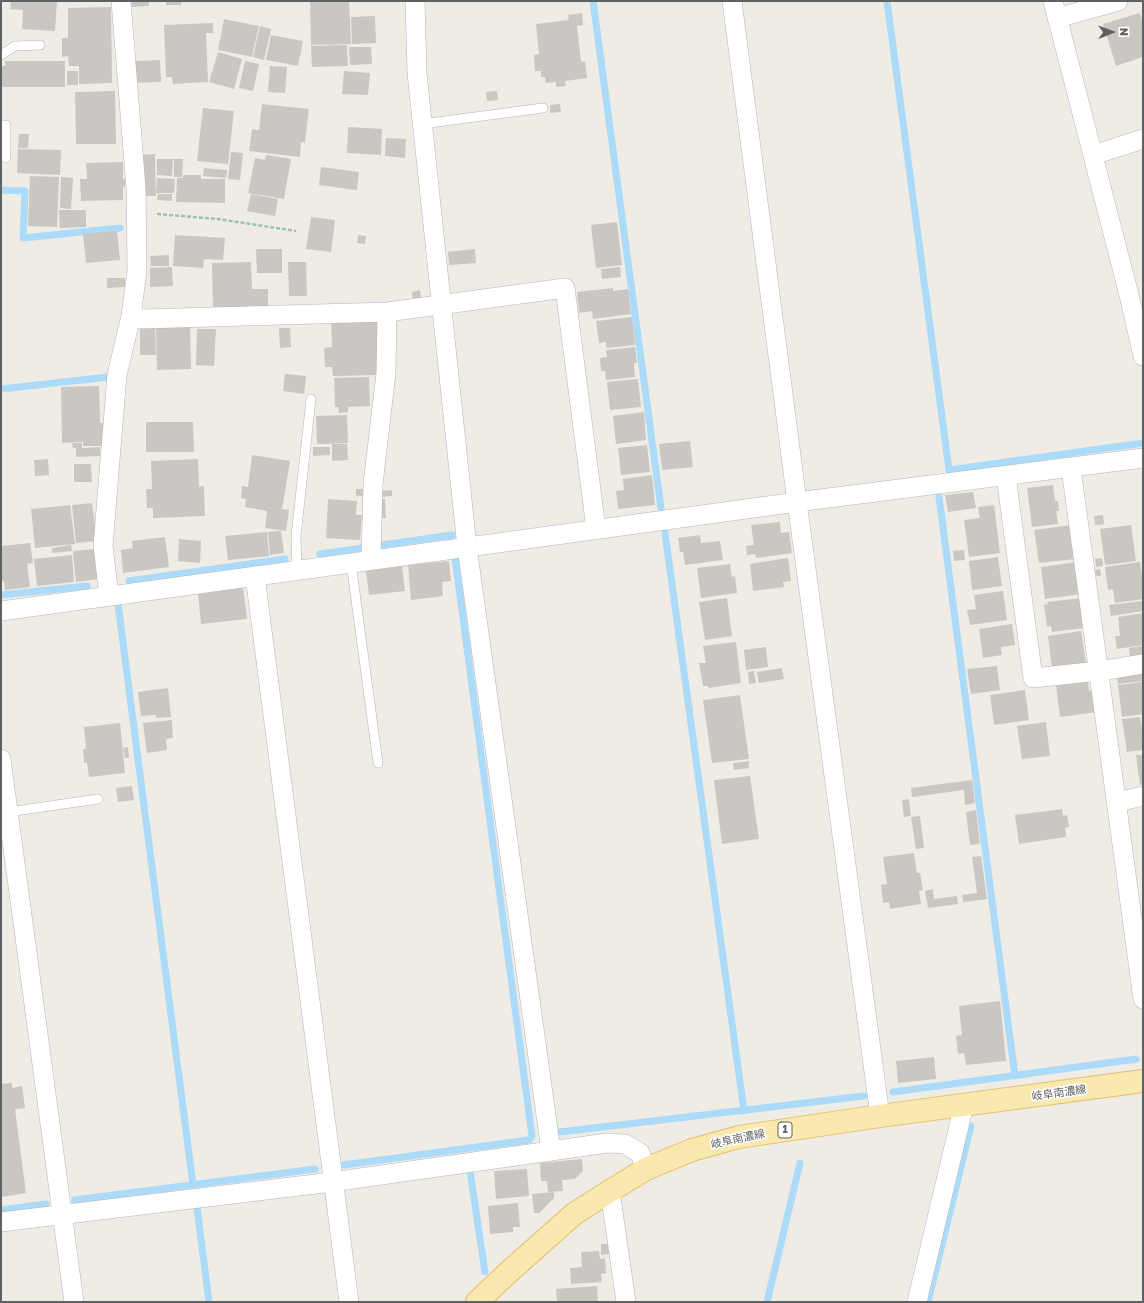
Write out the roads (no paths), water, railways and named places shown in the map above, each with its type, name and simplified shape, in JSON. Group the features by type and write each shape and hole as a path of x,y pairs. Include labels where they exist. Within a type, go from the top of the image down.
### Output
{"main road":[{"name":"岐阜南濃線","path":"477,1302 574,1214 610,1190 646,1169 692,1150 739,1137 880,1116 1143,1081"}],"street":[{"path":"108,596 103,546 117,375 132,316 137,272 136,188 121,1"},
{"path":"415,1 417,73 467,547 550,1151"},
{"path":"732,1 797,502 880,1116"},
{"path":"1118,1 1055,10 1093,155 1136,293 1143,356"},
{"path":"1093,155 1143,139"},
{"path":"132,316 142,319 387,312 565,288 596,529"},
{"path":"371,560 373,484 386,374 387,312"},
{"path":"1,611 797,502 1143,458"},
{"path":"1071,468 1143,998"},
{"path":"1006,476 1034,678 1099,671 1143,664"},
{"path":"255,576 332,1182 349,1302"},
{"path":"1,759 74,1302"},
{"path":"1116,802 1143,796"},
{"path":"917,1302 964,1105"},
{"path":"1,1222 332,1182 606,1143 625,1144 640,1153 646,1169"},
{"path":"610,1190 626,1302"}],"lane":[{"path":"1,55 15,46 40,45"},
{"path":"422,124 543,108"},
{"path":"1,125 6,125 6,158"},
{"path":"297,570 296,536 311,399"},
{"path":"351,563 378,763"},
{"path":"8,812 98,799"}],"waterway":[{"path":"593,1 661,508"},
{"path":"887,1 949,470 1143,443"},
{"path":"1,190 25,191 23,238 120,228"},
{"path":"1,389 108,377"},
{"path":"939,497 1015,1076"},
{"path":"665,533 744,1111"},
{"path":"382,545 452,535 452,537"},
{"path":"320,554 363,548"},
{"path":"344,1165 529,1140 532,1136 455,558"},
{"path":"129,581 285,559"},
{"path":"1,595 87,586"},
{"path":"118,604 193,1185"},
{"path":"893,1092 1136,1059"},
{"path":"560,1132 864,1096"},
{"path":"928,1302 971,1126"},
{"path":"767,1302 800,1163"},
{"path":"75,1200 315,1169"},
{"path":"470,1171 485,1272"},
{"path":"1,1210 46,1204"},
{"path":"197,1208 209,1302"}]}
